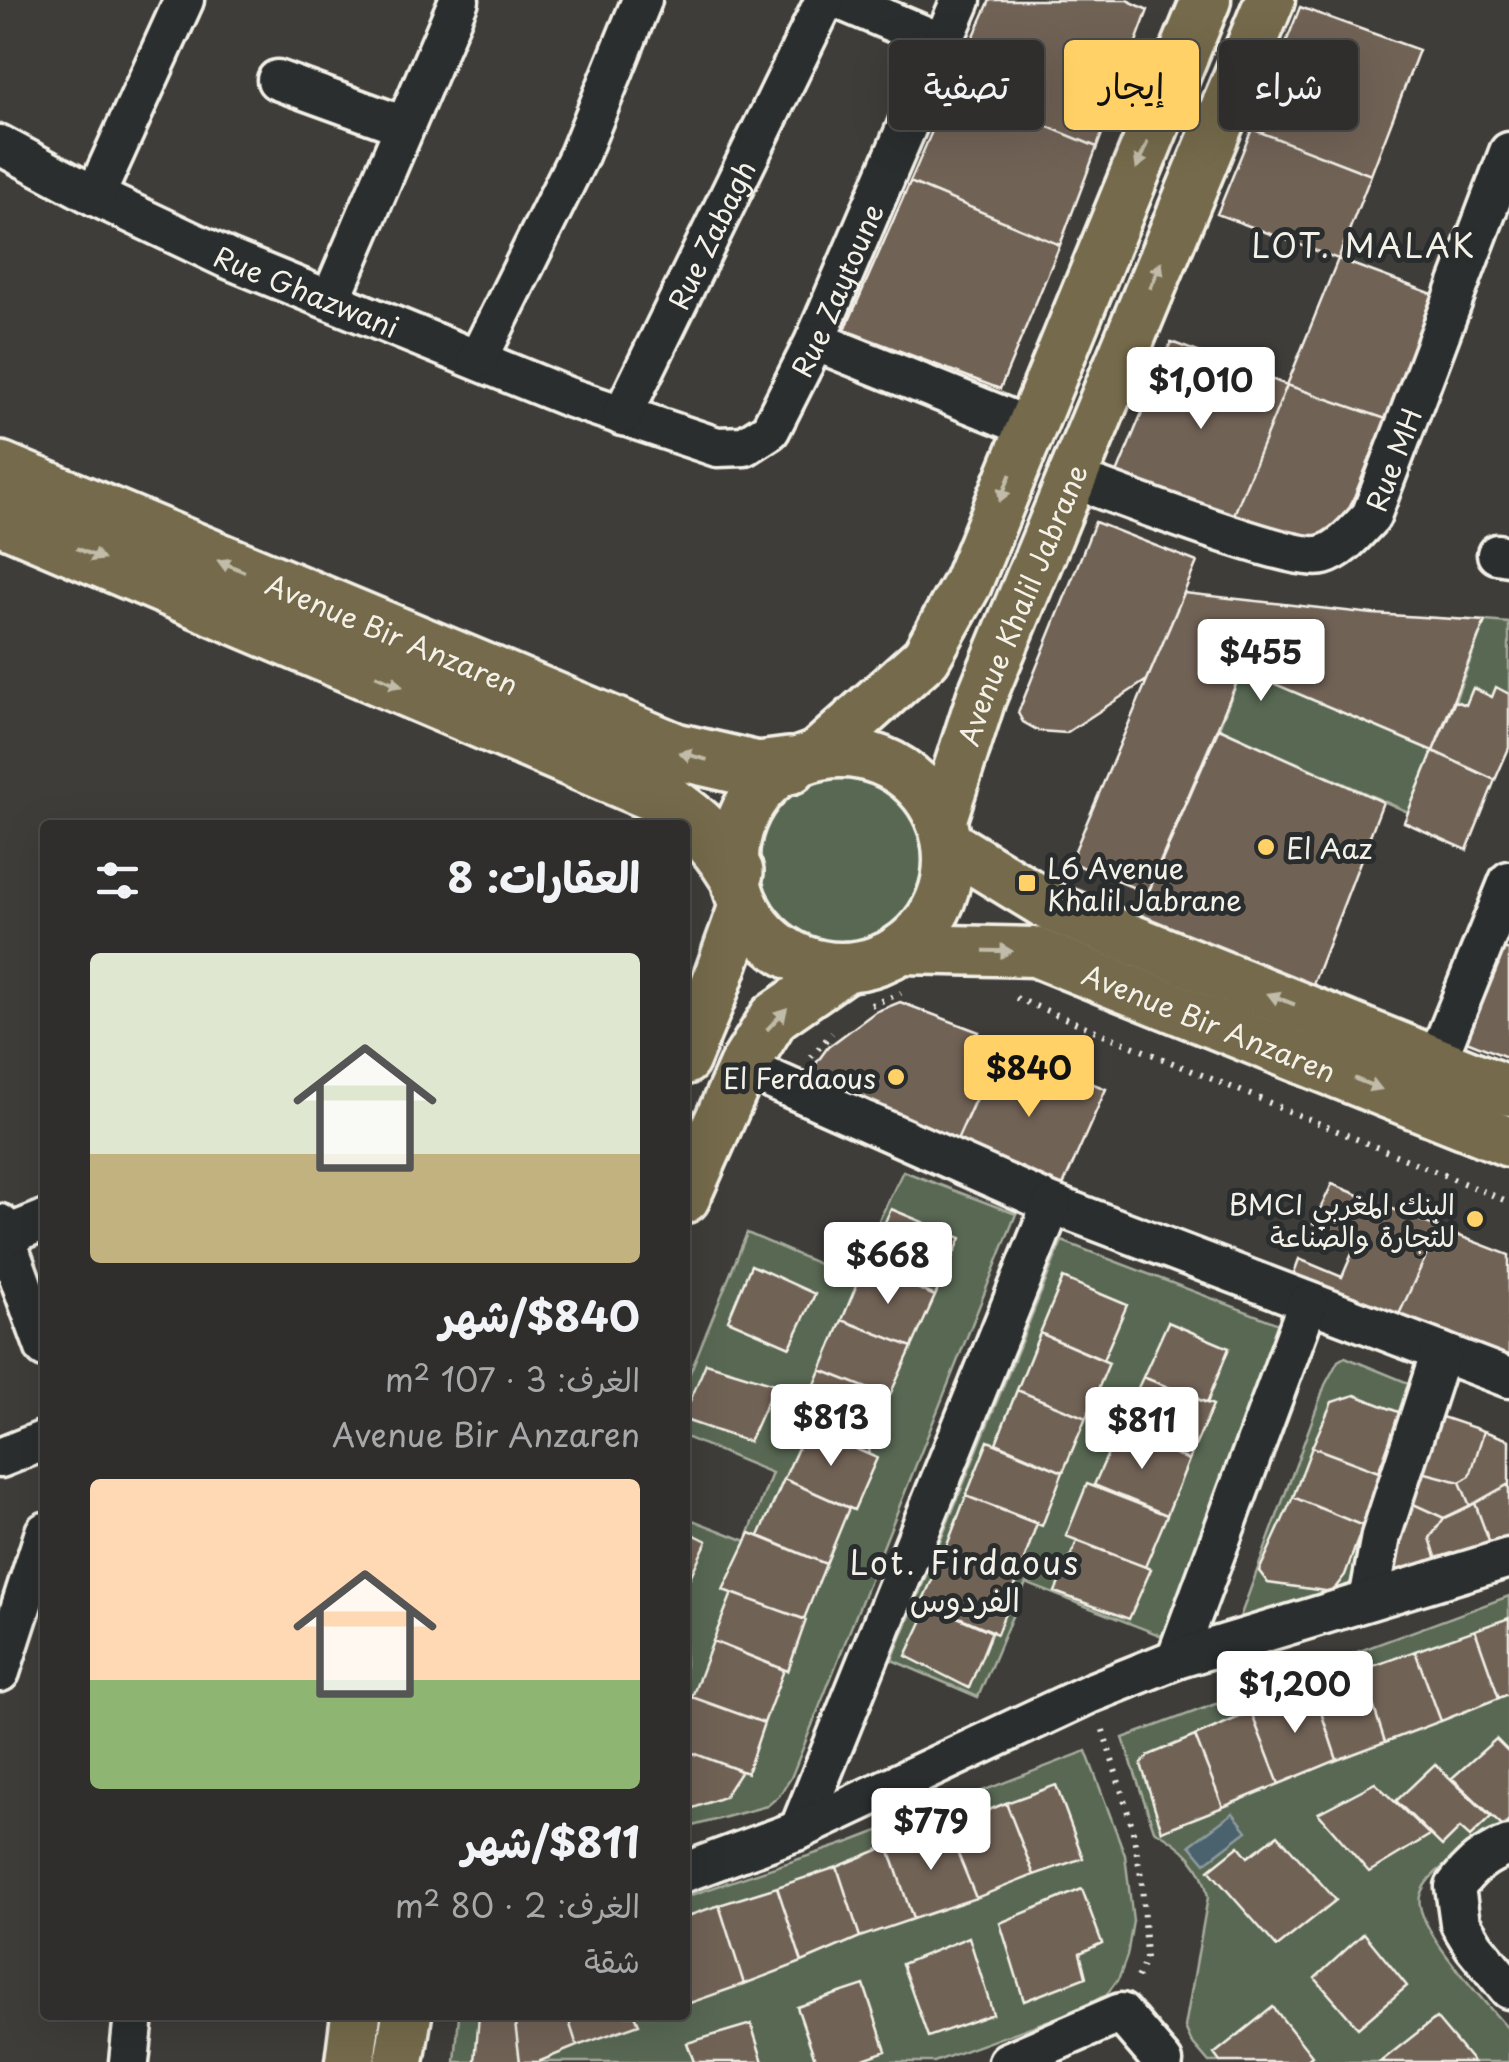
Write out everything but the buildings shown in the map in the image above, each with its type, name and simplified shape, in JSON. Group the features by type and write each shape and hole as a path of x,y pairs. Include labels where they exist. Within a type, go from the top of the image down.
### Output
{"highway":[{"name":"Avenue Bir Anzaren","path":"0,470 675,751 758,770 803,761"},
{"name":"Avenue Bir Anzaren","path":"0,516 655,794 692,819 719,845 739,889"}],"main road":[{"name":"Avenue Khalil Jabrane","path":"803,761 926,657 967,584 1206,0"},
{"name":"Avenue Khalil Jabrane","path":"944,833 981,698 1270,0"},
{"path":"690,1187 743,1067 774,1018 853,989 870,963 904,970 943,894 948,869 944,833 921,788 900,770 875,758 846,752 803,761 760,790 741,822 734,846 739,889 754,922 782,950 822,966 853,989"},
{"name":"Avenue Bir Anzaren","path":"944,833 1051,907 1509,1091"},
{"path":"690,1048 712,995 739,889"},
{"name":"Avenue Bir Anzaren","path":"904,970 1036,952 1509,1142"},
{"path":"350,2062 355,2020"},
{"path":"399,2062 406,2020"}],"street":[{"path":"95,196 184,0"},
{"path":"330,299 459,0"},
{"path":"478,359 579,155 642,0"},
{"name":"Rue Zabagh","path":"622,416 824,0"},
{"path":"840,0 935,40"},
{"name":"Rue Zaytoune","path":"943,40 960,0"},
{"path":"277,80 404,126"},
{"name":"Rue Zaytoune","path":"622,416 717,448 744,446 770,430 815,341 905,130"},
{"name":"Rue Ghazwani","path":"0,145 95,196 226,258 622,416"},
{"name":"Rue MH","path":"1072,478 1284,552 1321,556 1348,540 1371,516 1509,152"},
{"path":"815,341 1029,427"},
{"path":"1436,1062 1509,881"},
{"path":"743,1067 1052,1204 1509,1378"},
{"path":"799,1830 1052,1204"},
{"path":"40,1221 2,1230 40,1334"},
{"path":"1176,1659 1308,1302"},
{"path":"1369,1600 1381,1536 1442,1352"},
{"path":"0,1458 40,1442"},
{"path":"690,1870 799,1830 1092,1693 1176,1659 1509,1558"},
{"path":"0,1672 40,1560"},
{"path":"1509,1846 1491,1852 1468,1868 1454,1887 1460,1922 1509,1989"},
{"path":"1008,2062 1120,2012 1163,2062"},
{"path":"129,2062 133,2020"}],"path":[{"path":"853,989 904,970"},
{"path":"1002,994 1509,1202"},
{"path":"789,1088 820,1044 839,1026"},
{"path":"1092,1693 1132,1826 1142,1882 1146,1959 1120,2012"}],"green space":[{"path":"1485,621 1509,623 1509,694 1492,697 1473,689 1466,705 1455,701"},
{"path":"1242,670 1433,751 1408,812 1219,728"},
{"path":"855,771 891,788 915,813 929,851 928,871 924,891 901,924 868,944 840,950 796,936 776,920 756,892 751,863 765,819 785,796 817,778"},
{"path":"903,1171 1016,1214 791,1778 767,1806 690,1827 690,1519 746,1541 772,1473 690,1439 690,1373 747,1233 851,1278"},
{"path":"1062,1241 1289,1328 1167,1638 1026,1583 978,1697 892,1660"},
{"path":"1345,1357 1418,1387 1357,1572 1345,1591 1235,1631 1325,1385 1338,1361"},
{"path":"1509,1596 1509,1837 1445,1866 1425,1884 1420,1896 1421,1909 1439,1945 1509,2030 1509,2062 1209,2062 1185,2027 1208,1897 1205,1885 1190,1857 1154,1830 1123,1738"},
{"path":"1086,1751 1125,1855 1133,1921 1119,1978 1107,1994 1080,2009 934,2062 455,2062 459,2020 690,2020 690,1895 850,1842"}],"water":[{"path":"1233,1813 1247,1831 1205,1863 1190,1845"}],"place":[{"name":"El Aaz","path":"1266,847"},
{"name":"L6 Avenue Khalil Jabrane","path":"1027,883"},
{"name":"El Ferdaous","path":"896,1077"},
{"name":"BMCI البنك المغربي للتجارة والصناعة","path":"1475,1219"}],"district":[{"name":"LOT. MALAK","path":"1364,245"},
{"name":"Lot. Firdaous الفردوس","path":"965,1580"}]}
